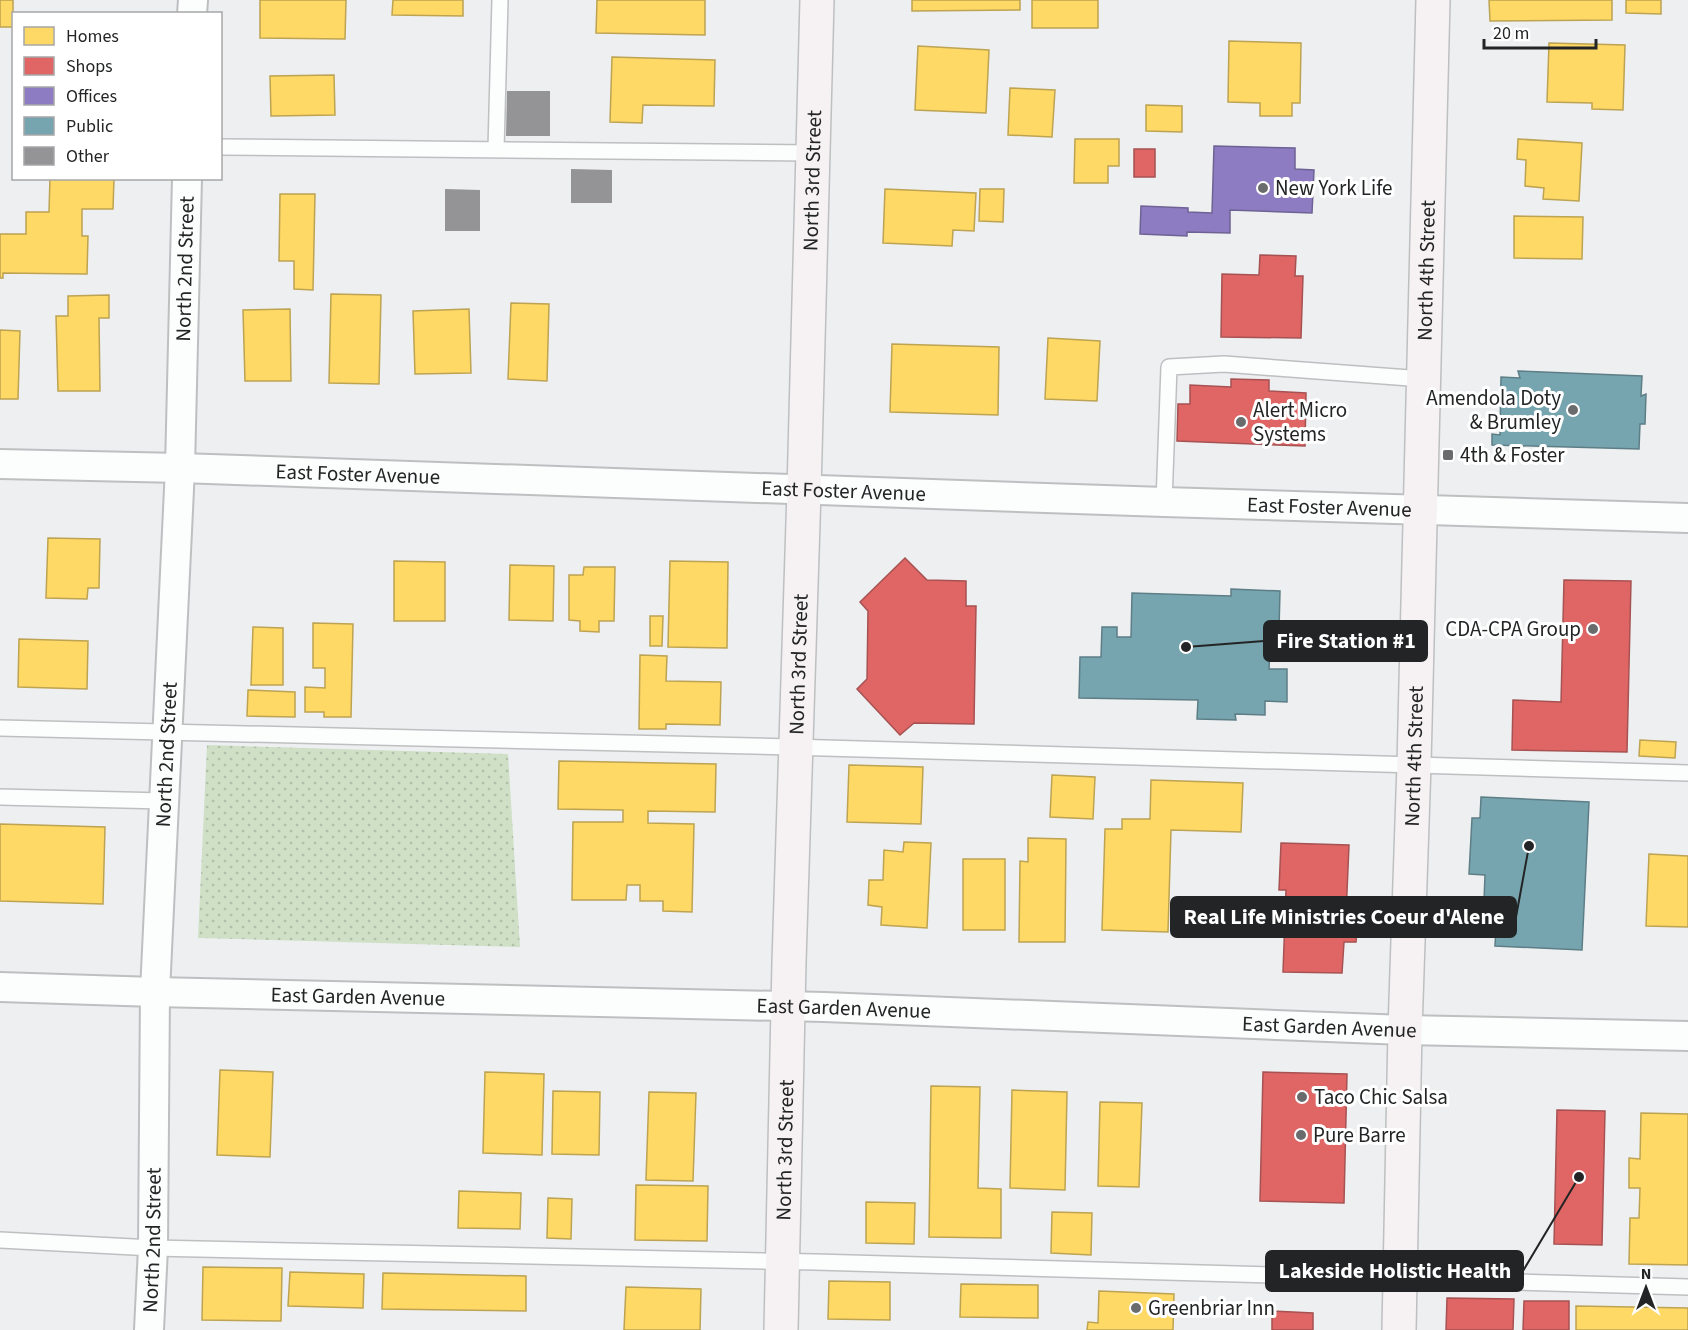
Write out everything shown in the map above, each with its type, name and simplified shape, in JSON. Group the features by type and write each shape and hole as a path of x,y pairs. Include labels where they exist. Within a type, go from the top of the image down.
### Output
{"main road":[{"name":"North 3rd Street","path":"781,1330 817,0"},
{"name":"North 4th Street","path":"1399,1330 1433,0"}],"street":[{"name":"North 2nd Street","path":"149,1330 153,1248 155,992 180,468 187,180"},
{"name":"East Foster Avenue","path":"0,464 1688,518"},
{"name":"East Garden Avenue","path":"0,987 824,1006 1405,1030 1688,1036"}],"lane":[{"path":"496,150 500,0"},
{"path":"222,147 813,153"},
{"path":"1164,502 1169,367 1224,364 1423,379"},
{"path":"0,728 796,747 1688,773"},
{"path":"0,797 164,801"},
{"path":"0,1240 153,1248 783,1262 1688,1287"}],"green space":[{"path":"207,745 508,754 520,947 198,938"}],"building: Homes":[{"path":"0,0 13,0 12,27 0,27"},
{"path":"260,0 346,0 345,39 260,38"},
{"path":"393,0 463,0 463,16 392,15"},
{"path":"597,0 705,0 705,35 596,33"},
{"path":"912,0 1020,0 1020,10 912,11"},
{"path":"1032,0 1098,0 1098,28 1032,28"},
{"path":"1489,0 1612,0 1612,20 1490,21"},
{"path":"1626,0 1661,0 1661,14 1626,13"},
{"path":"1229,41 1301,43 1300,103 1292,103 1292,116 1260,116 1260,103 1228,102"},
{"path":"1549,43 1625,45 1623,110 1592,109 1592,103 1547,102"},
{"path":"918,46 989,50 986,113 915,110"},
{"path":"612,57 715,60 714,106 643,105 642,123 610,122"},
{"path":"334,75 335,115 271,116 270,76"},
{"path":"1010,88 1055,90 1052,137 1008,135"},
{"path":"1146,105 1182,106 1182,132 1146,131"},
{"path":"1075,139 1119,139 1119,166 1108,166 1108,183 1074,183"},
{"path":"1518,139 1582,143 1579,201 1543,199 1544,188 1525,186 1526,160 1517,159"},
{"path":"50,180 114,180 113,209 82,209 82,236 88,236 87,274 3,273 3,278 0,278 0,234 26,234 26,212 49,212"},
{"path":"885,189 976,193 974,231 953,230 952,246 883,243"},
{"path":"980,189 1004,189 1003,222 979,221"},
{"path":"280,194 315,194 313,290 294,289 294,261 279,261"},
{"path":"1514,216 1583,217 1582,259 1514,258"},
{"path":"331,294 381,295 379,384 329,383"},
{"path":"109,295 109,318 99,318 100,391 58,391 56,316 68,316 68,296"},
{"path":"511,303 549,304 547,381 508,379"},
{"path":"290,309 291,381 245,381 243,310"},
{"path":"469,309 471,373 415,374 413,311"},
{"path":"0,330 20,331 18,399 0,399"},
{"path":"1048,338 1100,341 1097,401 1045,399"},
{"path":"892,344 999,347 998,415 890,412"},
{"path":"48,538 100,539 99,588 88,588 87,599 46,598"},
{"path":"394,561 445,562 445,621 394,621"},
{"path":"670,561 728,562 727,648 668,647"},
{"path":"510,565 554,566 553,621 509,620"},
{"path":"584,567 615,567 614,621 599,621 599,632 580,631 580,621 569,620 569,575 583,575"},
{"path":"650,616 663,616 662,646 650,646"},
{"path":"313,623 353,624 351,717 324,717 324,712 305,712 305,687 325,688 325,668 313,668"},
{"path":"253,627 283,628 283,685 251,685"},
{"path":"19,639 88,641 87,689 18,687"},
{"path":"640,655 667,656 666,681 721,682 720,725 666,724 666,729 639,729"},
{"path":"248,690 295,692 295,717 247,716"},
{"path":"1640,740 1676,742 1675,758 1639,756"},
{"path":"559,761 716,764 715,812 648,811 648,823 694,824 692,912 663,911 663,901 640,901 640,885 627,885 626,900 572,900 573,822 623,822 623,810 558,809"},
{"path":"849,765 923,767 921,824 847,822"},
{"path":"1052,775 1095,777 1093,819 1050,817"},
{"path":"1151,780 1243,783 1241,832 1171,830 1168,932 1102,930 1105,829 1122,829 1122,819 1150,819"},
{"path":"0,824 105,827 103,904 0,901"},
{"path":"1028,838 1066,839 1065,942 1019,942 1020,861 1028,862"},
{"path":"904,842 931,843 927,928 881,925 882,907 868,905 869,880 883,880 884,850 903,852"},
{"path":"1649,854 1688,856 1688,927 1646,926"},
{"path":"963,859 1005,859 1005,930 963,930"},
{"path":"220,1070 273,1072 270,1157 217,1155"},
{"path":"485,1072 544,1074 542,1155 483,1153"},
{"path":"931,1086 980,1087 978,1188 1001,1189 1001,1238 929,1237"},
{"path":"1012,1090 1067,1092 1065,1190 1010,1188"},
{"path":"553,1091 600,1092 599,1155 552,1154"},
{"path":"649,1092 696,1093 693,1181 646,1180"},
{"path":"1100,1102 1142,1103 1139,1187 1098,1186"},
{"path":"1641,1113 1688,1114 1688,1265 1629,1264 1630,1218 1639,1218 1640,1188 1629,1188 1629,1158 1640,1159"},
{"path":"636,1185 708,1186 707,1241 635,1240"},
{"path":"459,1191 521,1193 520,1229 458,1228"},
{"path":"548,1198 572,1199 571,1239 547,1238"},
{"path":"866,1202 915,1203 914,1244 866,1243"},
{"path":"1052,1212 1092,1213 1091,1255 1051,1253"},
{"path":"203,1267 282,1268 281,1321 202,1320"},
{"path":"290,1272 364,1274 363,1308 288,1306"},
{"path":"383,1273 526,1276 526,1311 382,1309"},
{"path":"829,1281 890,1282 890,1320 828,1319"},
{"path":"961,1284 1038,1285 1038,1318 960,1317"},
{"path":"626,1287 701,1289 700,1330 624,1330"},
{"name":"Greenbriar Inn","path":"1099,1291 1174,1294 1173,1330 1087,1330 1088,1322 1098,1323"},
{"path":"1576,1306 1688,1308 1688,1330 1576,1330"}],"building: Shops":[{"path":"1134,149 1155,149 1155,177 1134,177"},
{"path":"1260,255 1296,256 1295,276 1303,276 1301,338 1221,337 1222,274 1259,275"},
{"name":"Alert Micro Systems","path":"1231,379 1269,380 1269,391 1306,393 1305,446 1177,441 1178,404 1190,404 1190,385 1231,387"},
{"path":"905,558 927,580 966,581 966,606 976,606 974,724 914,723 900,735 857,689 867,679 868,611 860,602"},
{"path":"1564,580 1631,581 1627,752 1512,750 1513,700 1561,702"},
{"path":"1281,843 1349,845 1346,915 1358,915 1356,942 1344,942 1342,973 1283,972 1286,890 1279,890"},
{"path":"1263,1072 1347,1074 1344,1203 1260,1201"},
{"path":"1557,1110 1605,1111 1602,1245 1554,1244"},
{"path":"1447,1298 1514,1299 1513,1330 1446,1330"},
{"path":"1524,1301 1569,1301 1569,1330 1523,1330"},
{"path":"1272,1311 1313,1313 1313,1330 1272,1330"}],"building: Offices":[{"name":"New York Life","path":"1214,146 1295,148 1295,169 1314,170 1312,213 1230,210 1230,233 1187,232 1187,236 1140,234 1141,206 1188,208 1188,212 1212,213"}],"building: Public":[{"name":"Amendola Doty & Brumley","path":"1518,371 1642,376 1641,396 1646,394 1645,424 1640,424 1639,449 1492,445 1492,434 1500,435 1501,377 1520,378"},
{"path":"1231,589 1280,591 1279,629 1271,629 1269,669 1287,669 1287,702 1265,701 1265,715 1235,714 1236,720 1197,719 1198,700 1079,698 1080,657 1101,657 1102,627 1117,627 1117,637 1131,637 1132,593 1231,596"},
{"path":"1481,797 1589,802 1582,950 1495,946 1496,927 1483,926 1485,875 1469,874 1472,818 1480,818"}],"building: Other":[{"path":"507,91 550,91 550,136 506,136"},
{"path":"571,169 612,170 612,203 571,203"},
{"path":"445,189 480,190 480,231 445,231"}],"place":[{"name":"New York Life","path":"1263,188"},
{"name":"Amendola Doty & Brumley","path":"1573,410"},
{"name":"Alert Micro Systems","path":"1241,422"},
{"name":"4th & Foster","path":"1448,455"},
{"name":"CDA-CPA Group","path":"1593,629"},
{"name":"Fire Station #1","path":"1186,647"},
{"name":"Real Life Ministries Coeur d'Alene","path":"1529,846"},
{"name":"Taco Chic Salsa","path":"1302,1097"},
{"name":"Pure Barre","path":"1301,1135"},
{"name":"Lakeside Holistic Health","path":"1579,1177"},
{"name":"Greenbriar Inn","path":"1136,1308"}]}
